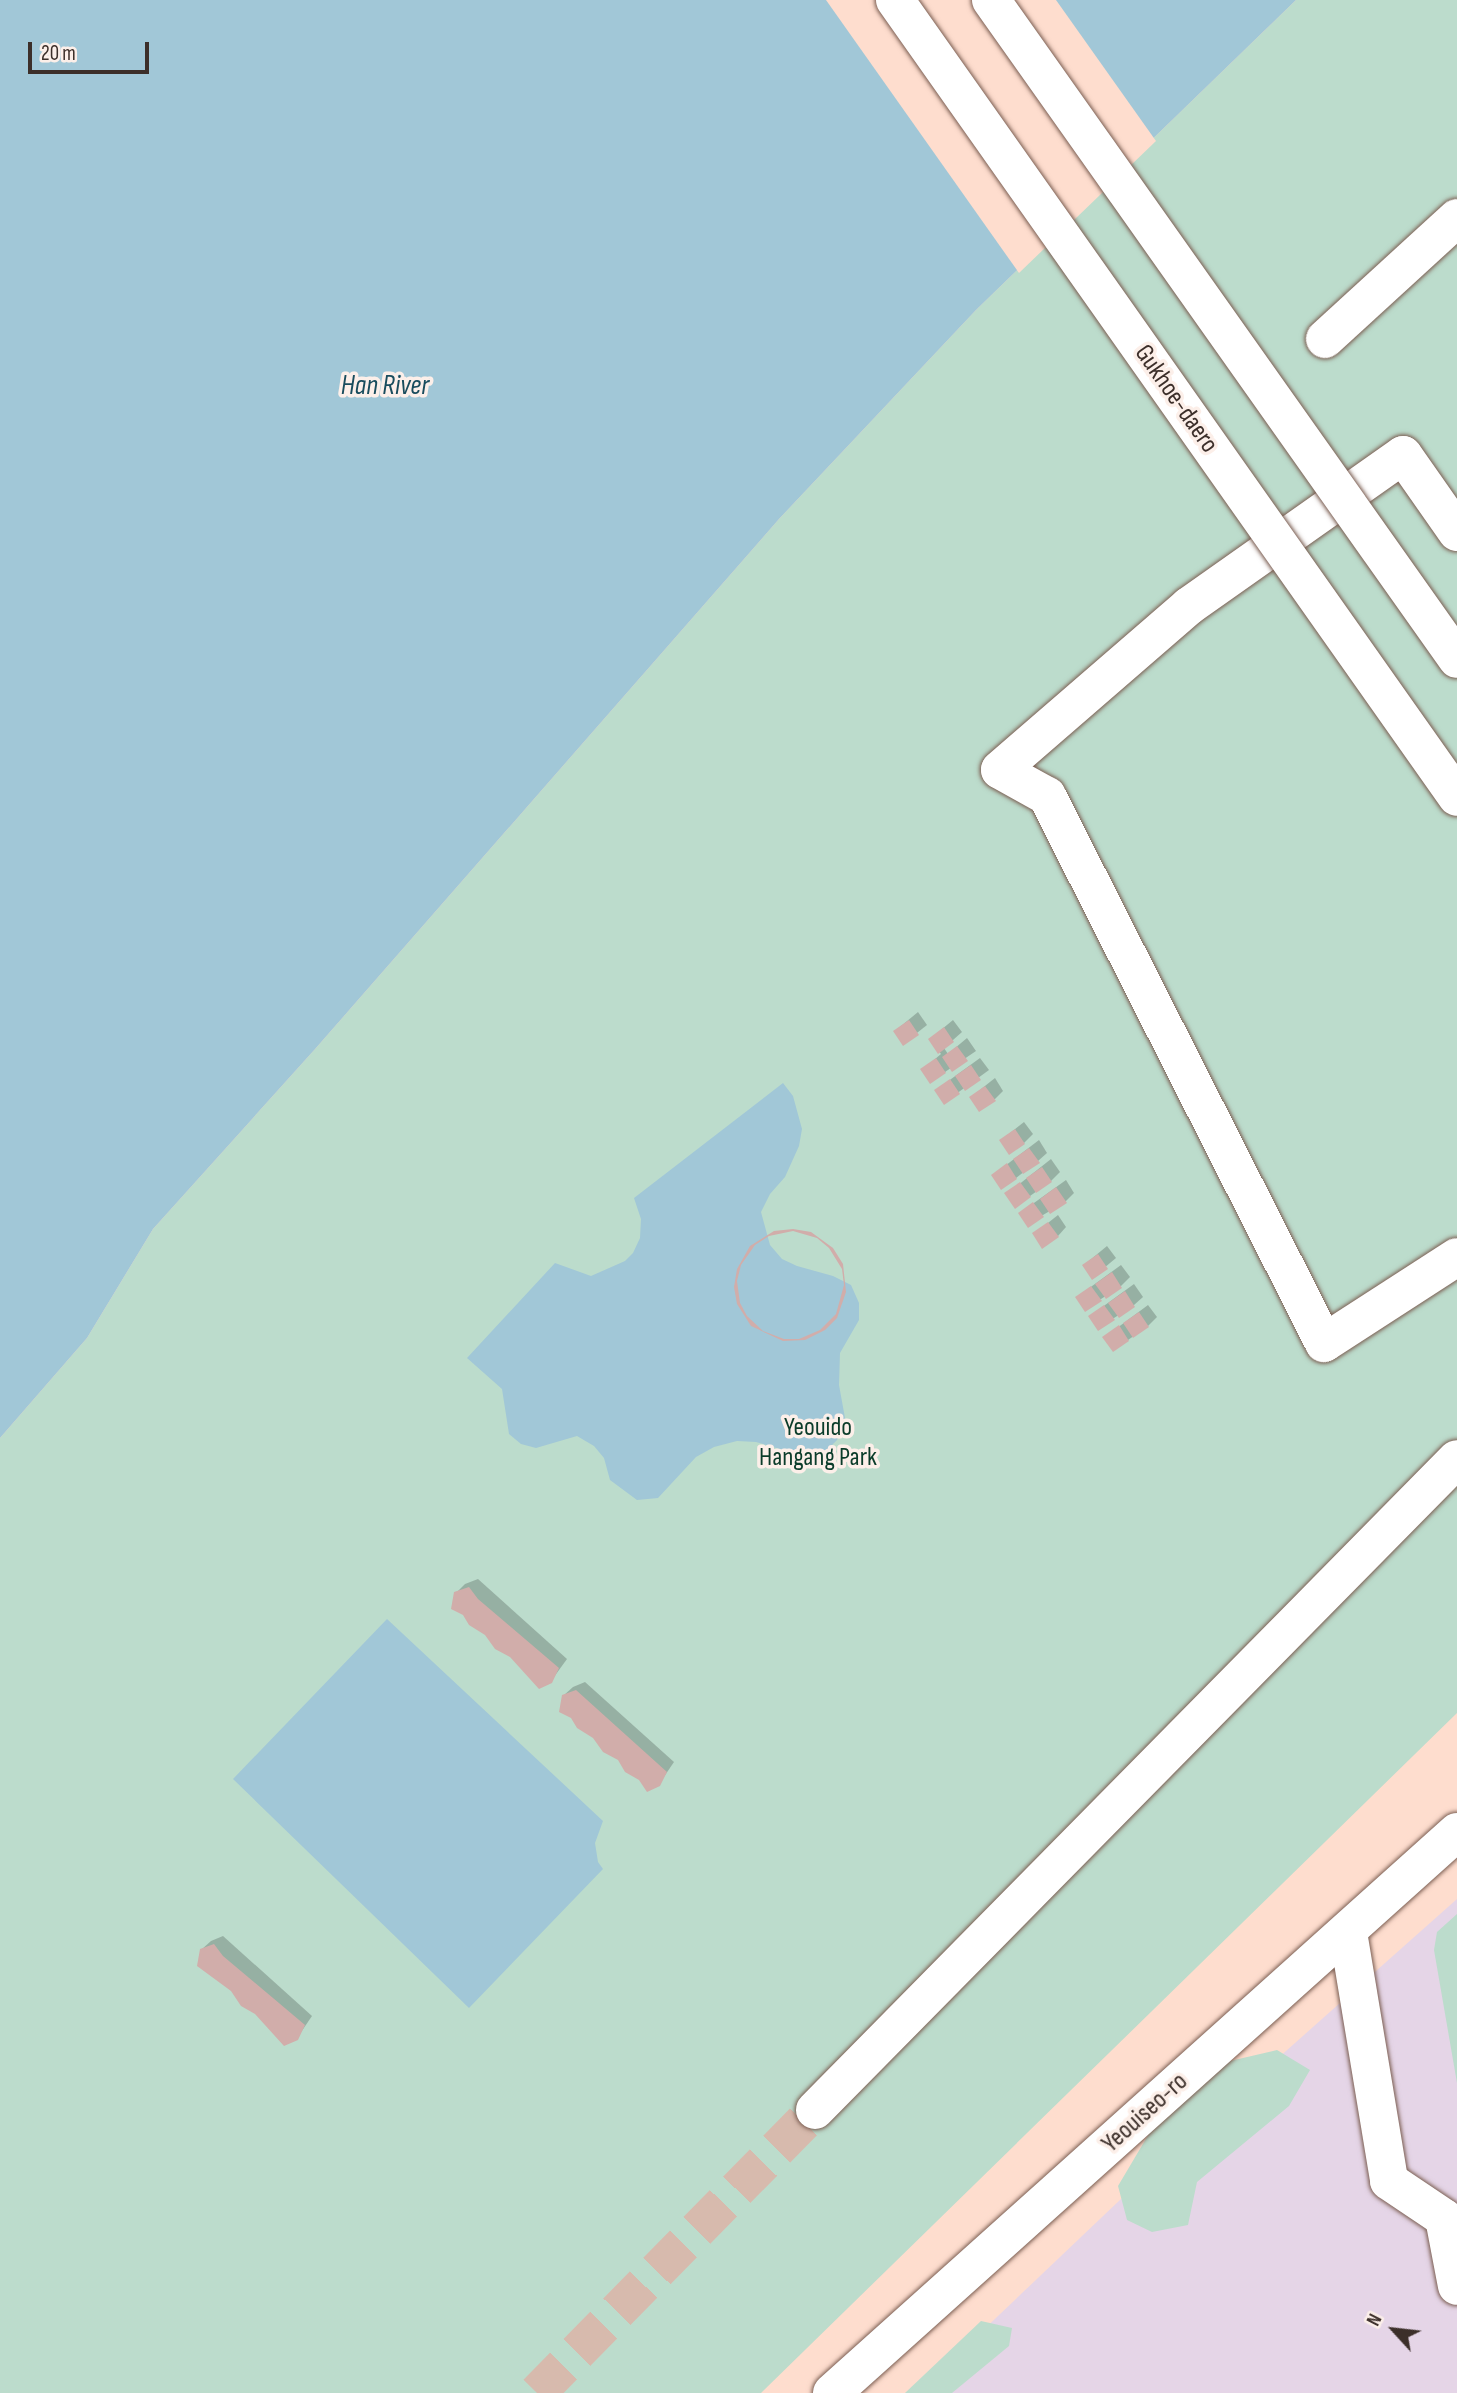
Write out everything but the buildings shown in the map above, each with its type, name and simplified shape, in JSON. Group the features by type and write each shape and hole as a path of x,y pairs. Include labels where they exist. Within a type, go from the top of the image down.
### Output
{"main road":[{"name":"Gukhoe-daero","path":"895,0 1457,797"},
{"path":"991,0 1457,659"},
{"path":"1325,339 1457,218"},
{"path":"1457,533 1403,455 1189,606 1000,770 1047,796 1324,1343 1457,1257"},
{"path":"815,2110 1457,1458"},
{"name":"Yeouiseo-ro","path":"832,2393 1457,1832"},
{"path":"1348,1932 1389,2181 1444,2218 1457,2286"}],"shaded area":[{"path":"1457,1899 1457,2393 917,2393 1142,2179"}],"green space":[{"name":"Yeouido Hangang Park","path":"1296,0 1457,0 1457,1713 761,2393 0,2393 0,1438 87,1338 153,1229 316,1048 779,519 976,310"},
{"path":"1457,1914 1457,2083 1434,1950 1437,1932"},
{"path":"1277,2050 1310,2070 1289,2106 1197,2182 1188,2225 1152,2232 1127,2220 1118,2186 1150,2132 1230,2061"},
{"path":"981,2321 1012,2328 1009,2346 952,2393 905,2393"}],"water":[{"name":"Han River","path":"0,0 1296,0 976,310 779,519 316,1048 153,1229 87,1338 0,1438"},
{"path":"783,1083 793,1096 802,1129 799,1146 785,1177 770,1194 761,1212 770,1245 782,1259 851,1285 859,1303 859,1320 840,1353 839,1385 845,1418 837,1440 825,1452 810,1458 756,1442 737,1441 714,1447 696,1457 658,1498 637,1500 610,1480 604,1458 594,1446 577,1436 536,1448 521,1444 509,1434 502,1389 467,1358 555,1263 591,1276 625,1261 633,1253 640,1238 641,1219 634,1198"},
{"path":"387,1619 603,1821 595,1843 598,1862 603,1869 469,2008 233,1779"}],"pier":[{"path":"826,0 1056,0 1156,141 1019,273"}],"tunnel":[{"path":"537,2393 815,2110"}]}
